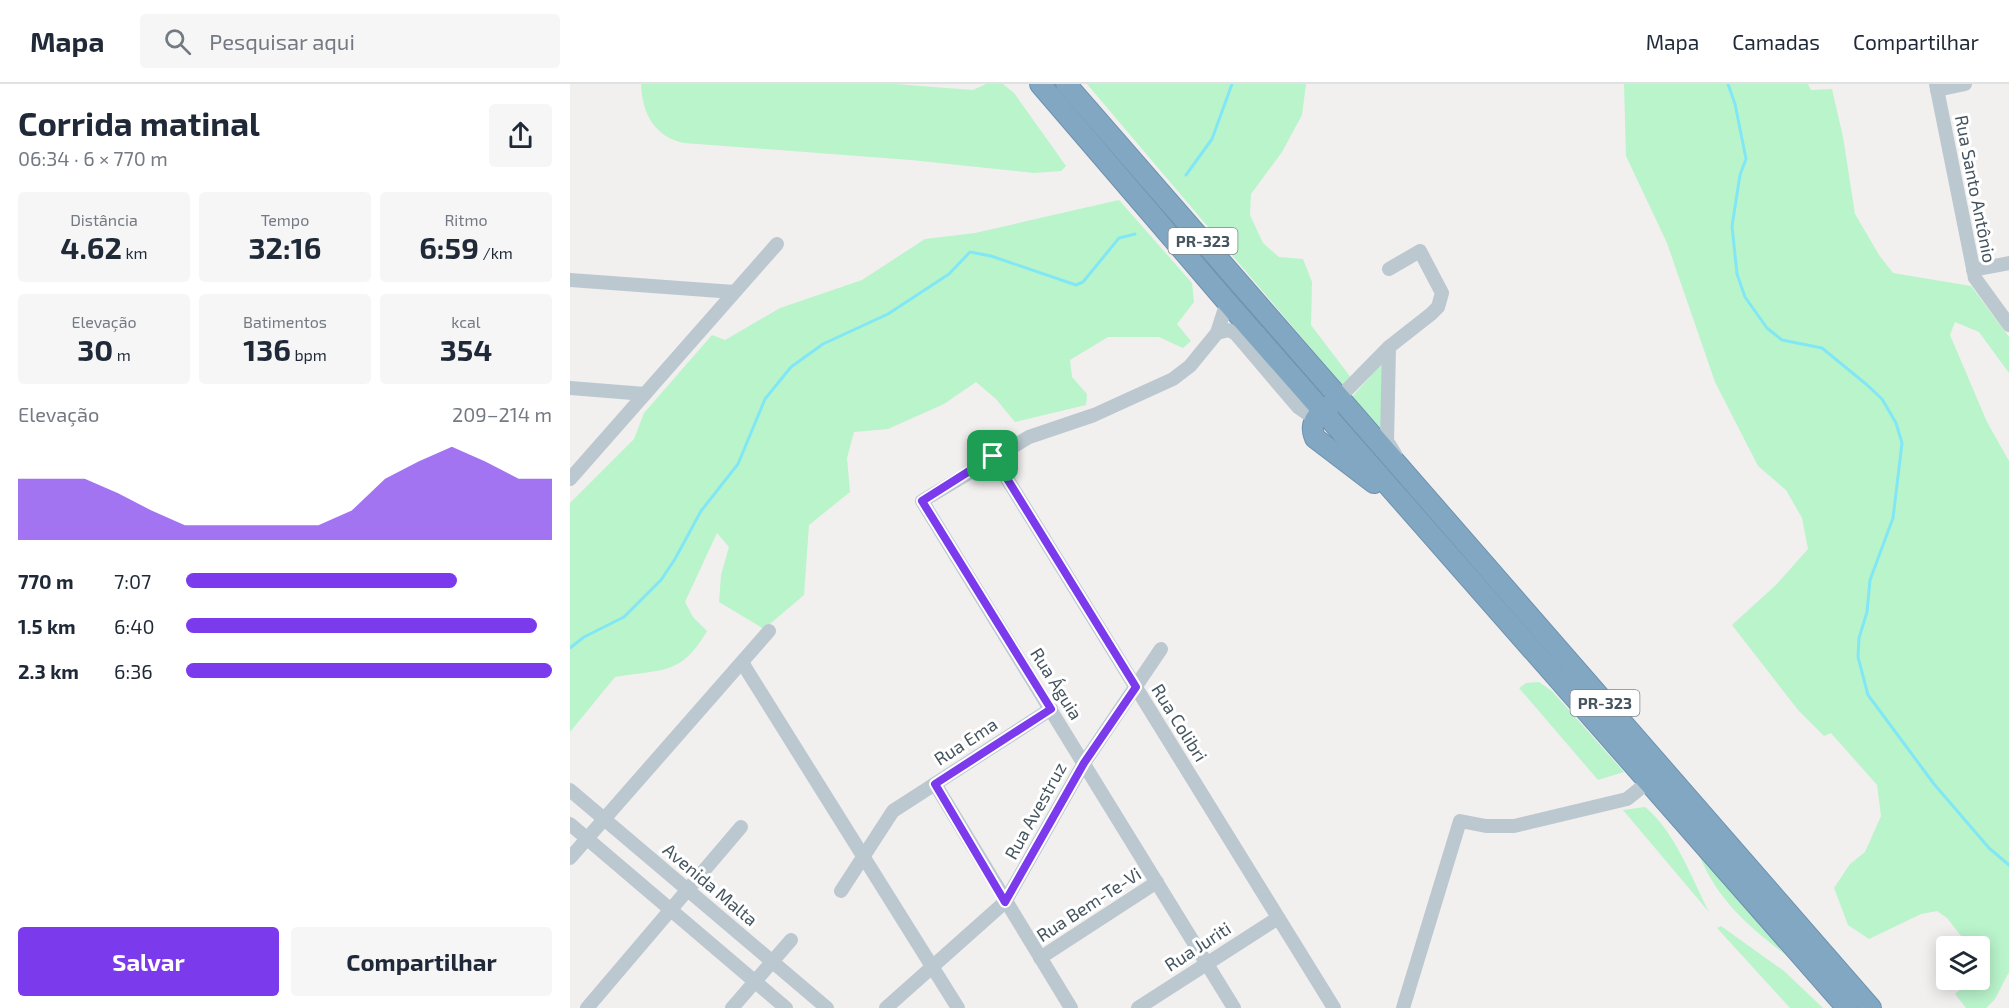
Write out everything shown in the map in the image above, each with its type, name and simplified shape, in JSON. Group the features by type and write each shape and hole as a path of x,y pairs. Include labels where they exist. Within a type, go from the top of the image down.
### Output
{"highway":[{"name":"PR-323","path":"1041,84 1092,147 1227,302 1326,408"},
{"name":"PR-323","path":"1066,84 1326,408"},
{"name":"PR-323","path":"1326,408 1312,432 1315,438 1365,474 1479,589 1847,1008"},
{"path":"1326,408 1335,408 1410,481"},
{"name":"PR-323","path":"1410,481 1871,1008"}],"street":[{"path":"1029,84 1067,129 1092,147"},
{"path":"1936,87 1965,84"},
{"name":"Rua Santo Antônio","path":"1936,87 1975,279 2009,325"},
{"path":"570,479 777,244"},
{"path":"1218,333 1228,330 1235,333 1298,407 1326,408 1389,347 1438,307 1442,293 1420,251 1389,269"},
{"path":"1973,270 2009,263"},
{"path":"570,280 734,292"},
{"path":"993,456 1029,437 1094,415 1173,379 1190,366 1218,333 1227,302"},
{"path":"1389,347 1387,441 1410,481"},
{"path":"570,388 645,394"},
{"name":"Rua Águia","path":"993,456 922,501 1234,1008"},
{"name":"Rua Colibri","path":"993,456 1334,1008"},
{"path":"570,858 680,729 743,664 769,631"},
{"name":"Rua Avestruz","path":"886,1008 1005,902 1084,763 1161,649"},
{"path":"743,664 958,1008"},
{"name":"Rua Ema","path":"842,891 893,811 1051,709"},
{"path":"1403,1008 1460,821 1486,826 1514,826 1627,799 1647,783"},
{"path":"935,784 1071,1008"},
{"name":"Avenida Malta","path":"570,790 827,1008"},
{"path":"570,824 786,1008"},
{"path":"587,1008 741,827"},
{"name":"Rua Bem-Te-Vi","path":"1040,958 1157,882"},
{"name":"Rua Juriti","path":"1138,1008 1278,918"},
{"path":"732,1008 791,940"}],"green space":[{"path":"641,84 895,84 973,90 986,84 1003,84 1014,93 1066,166 1061,171 1034,173 911,160 684,143 665,135 652,122 644,105"},
{"path":"1046,84 1061,84 1327,396 1324,398"},
{"path":"1087,84 1306,84 1302,115 1282,152 1251,194 1250,215 1263,243 1279,257 1303,259 1312,282 1311,325 1352,379 1342,385"},
{"path":"1624,84 1808,84 1811,90 1832,89 1843,137 1855,214 1879,255 1893,273 1971,286 2009,337 2009,373 1979,332 1955,322 1950,335 1987,422 2009,461 2009,972 1995,999 1986,1008 1966,1008 1955,994 1960,990 1990,990 1990,936 1961,936 1947,918 1937,911 1921,914 1869,939 1848,925 1834,888 1850,864 1865,852 1881,816 1877,785 1831,733 1824,736 1798,710 1732,625 1777,584 1808,549 1802,518 1786,490 1758,466 1715,382 1667,243 1626,156"},
{"path":"1119,200 1192,283 1194,302 1177,324 1191,341 1183,348 1159,337 1108,337 1070,360 1072,377 1087,394 1086,405 1015,422 996,399 976,382 944,404 888,429 854,432 847,458 850,492 809,525 804,595 764,629 719,602 721,575 729,547 717,533 685,602 693,617 707,631 698,646 679,663 669,668 615,677 570,732 570,503 634,439 644,413 712,335 725,340 780,308 862,280 925,239 975,233"},
{"path":"1384,361 1381,428 1352,397"},
{"path":"1539,682 1552,691 1624,772 1598,780 1519,688 1526,683"},
{"path":"1645,807 1666,829 1674,842 1709,912 1623,810"},
{"path":"1699,855 1787,956 1747,923 1725,900"},
{"path":"1721,926 1784,971 1823,1008 1790,1008 1717,928"}],"waterway":[{"path":"1186,175 1212,139 1232,84"},
{"path":"1728,84 1735,104 1746,159 1740,175 1732,226 1737,274 1745,297 1767,328 1782,340 1822,348 1866,384 1882,399 1896,423 1902,443 1893,518 1870,580 1867,612 1859,638 1858,657 1868,695 1934,784 1989,848 2009,865"},
{"path":"570,648 584,637 624,617 661,580 701,511 738,464 765,399 791,367 823,344 888,314 949,274 970,252 991,256 1076,285 1083,282 1119,238 1135,234"}],"route":[{"path":"993,456 1136,687 1084,763 1014,891 1005,902 935,784 1051,709 922,501 993,456"}]}
